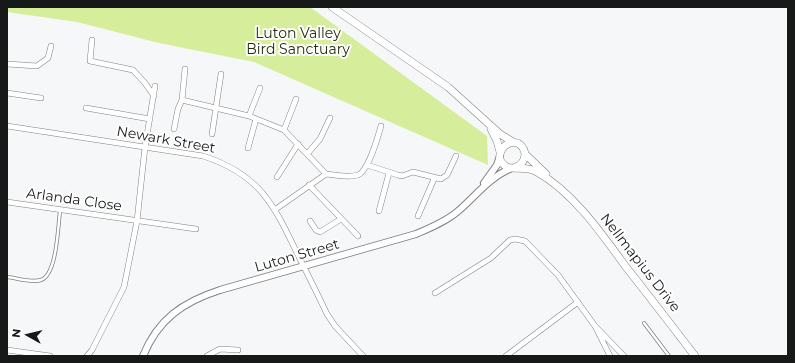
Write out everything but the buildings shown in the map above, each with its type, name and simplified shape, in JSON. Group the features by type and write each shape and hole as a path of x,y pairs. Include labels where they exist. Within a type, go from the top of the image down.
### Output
{"main road":[{"path":"332,7 448,87 482,117 500,134 521,146 525,154 523,162 514,167 504,164 495,136 482,117"},
{"path":"500,154 505,144 514,142"},
{"name":"Nellmapius Drive","path":"525,154 582,210 695,356"},
{"name":"Nellmapius Drive","path":"514,167 524,167 536,172 560,189"}],"street":[{"path":"92,40 90,61 133,70 154,96"},
{"path":"7,64 37,66 48,58 51,46"},
{"path":"174,128 178,109 182,100 185,69"},
{"path":"212,134 220,74"},
{"name":"Arlanda Close","path":"87,356 92,350 123,292 137,221 145,147 156,86"},
{"path":"249,116 260,88"},
{"path":"7,93 41,98"},
{"path":"182,100 249,116 284,130 308,153 326,174"},
{"path":"284,130 296,100"},
{"path":"86,108 150,119"},
{"path":"308,153 320,139 330,118"},
{"path":"248,148 256,119"},
{"name":"Newark Street","path":"7,126 203,156 231,167 253,182 276,209 327,314 343,335 363,356"},
{"path":"276,209 326,174 340,176 358,175 367,165 381,126"},
{"path":"277,177 298,144"},
{"name":"Luton Street","path":"473,197 491,174 500,154"},
{"path":"367,165 402,176 415,173 434,179 442,179 447,175 456,156"},
{"name":"Luton Street","path":"143,356 148,343 158,330 169,317 185,305 220,290 304,267 430,229 456,213 494,178 514,167"},
{"path":"379,211 389,173"},
{"path":"418,216 434,179"},
{"path":"309,185 358,236"},
{"name":"Arlanda Close","path":"7,202 137,221"},
{"path":"310,221 316,230 320,232 341,219"},
{"path":"137,221 196,229"},
{"path":"436,293 491,258 510,240 519,239 530,244 539,254 578,302 595,326 624,356"},
{"path":"506,356 578,302"},
{"path":"595,326 610,356"},
{"path":"207,356 220,349 238,350"},
{"path":"7,350 50,356"}],"lane":[{"path":"7,277 42,280 48,276 54,261 60,210"},
{"path":"644,323 669,356"}],"green space":[{"name":"Luton Valley Bird Sanctuary","path":"7,7 310,7 487,136 488,165 254,62 159,43 77,22 7,12"}]}
